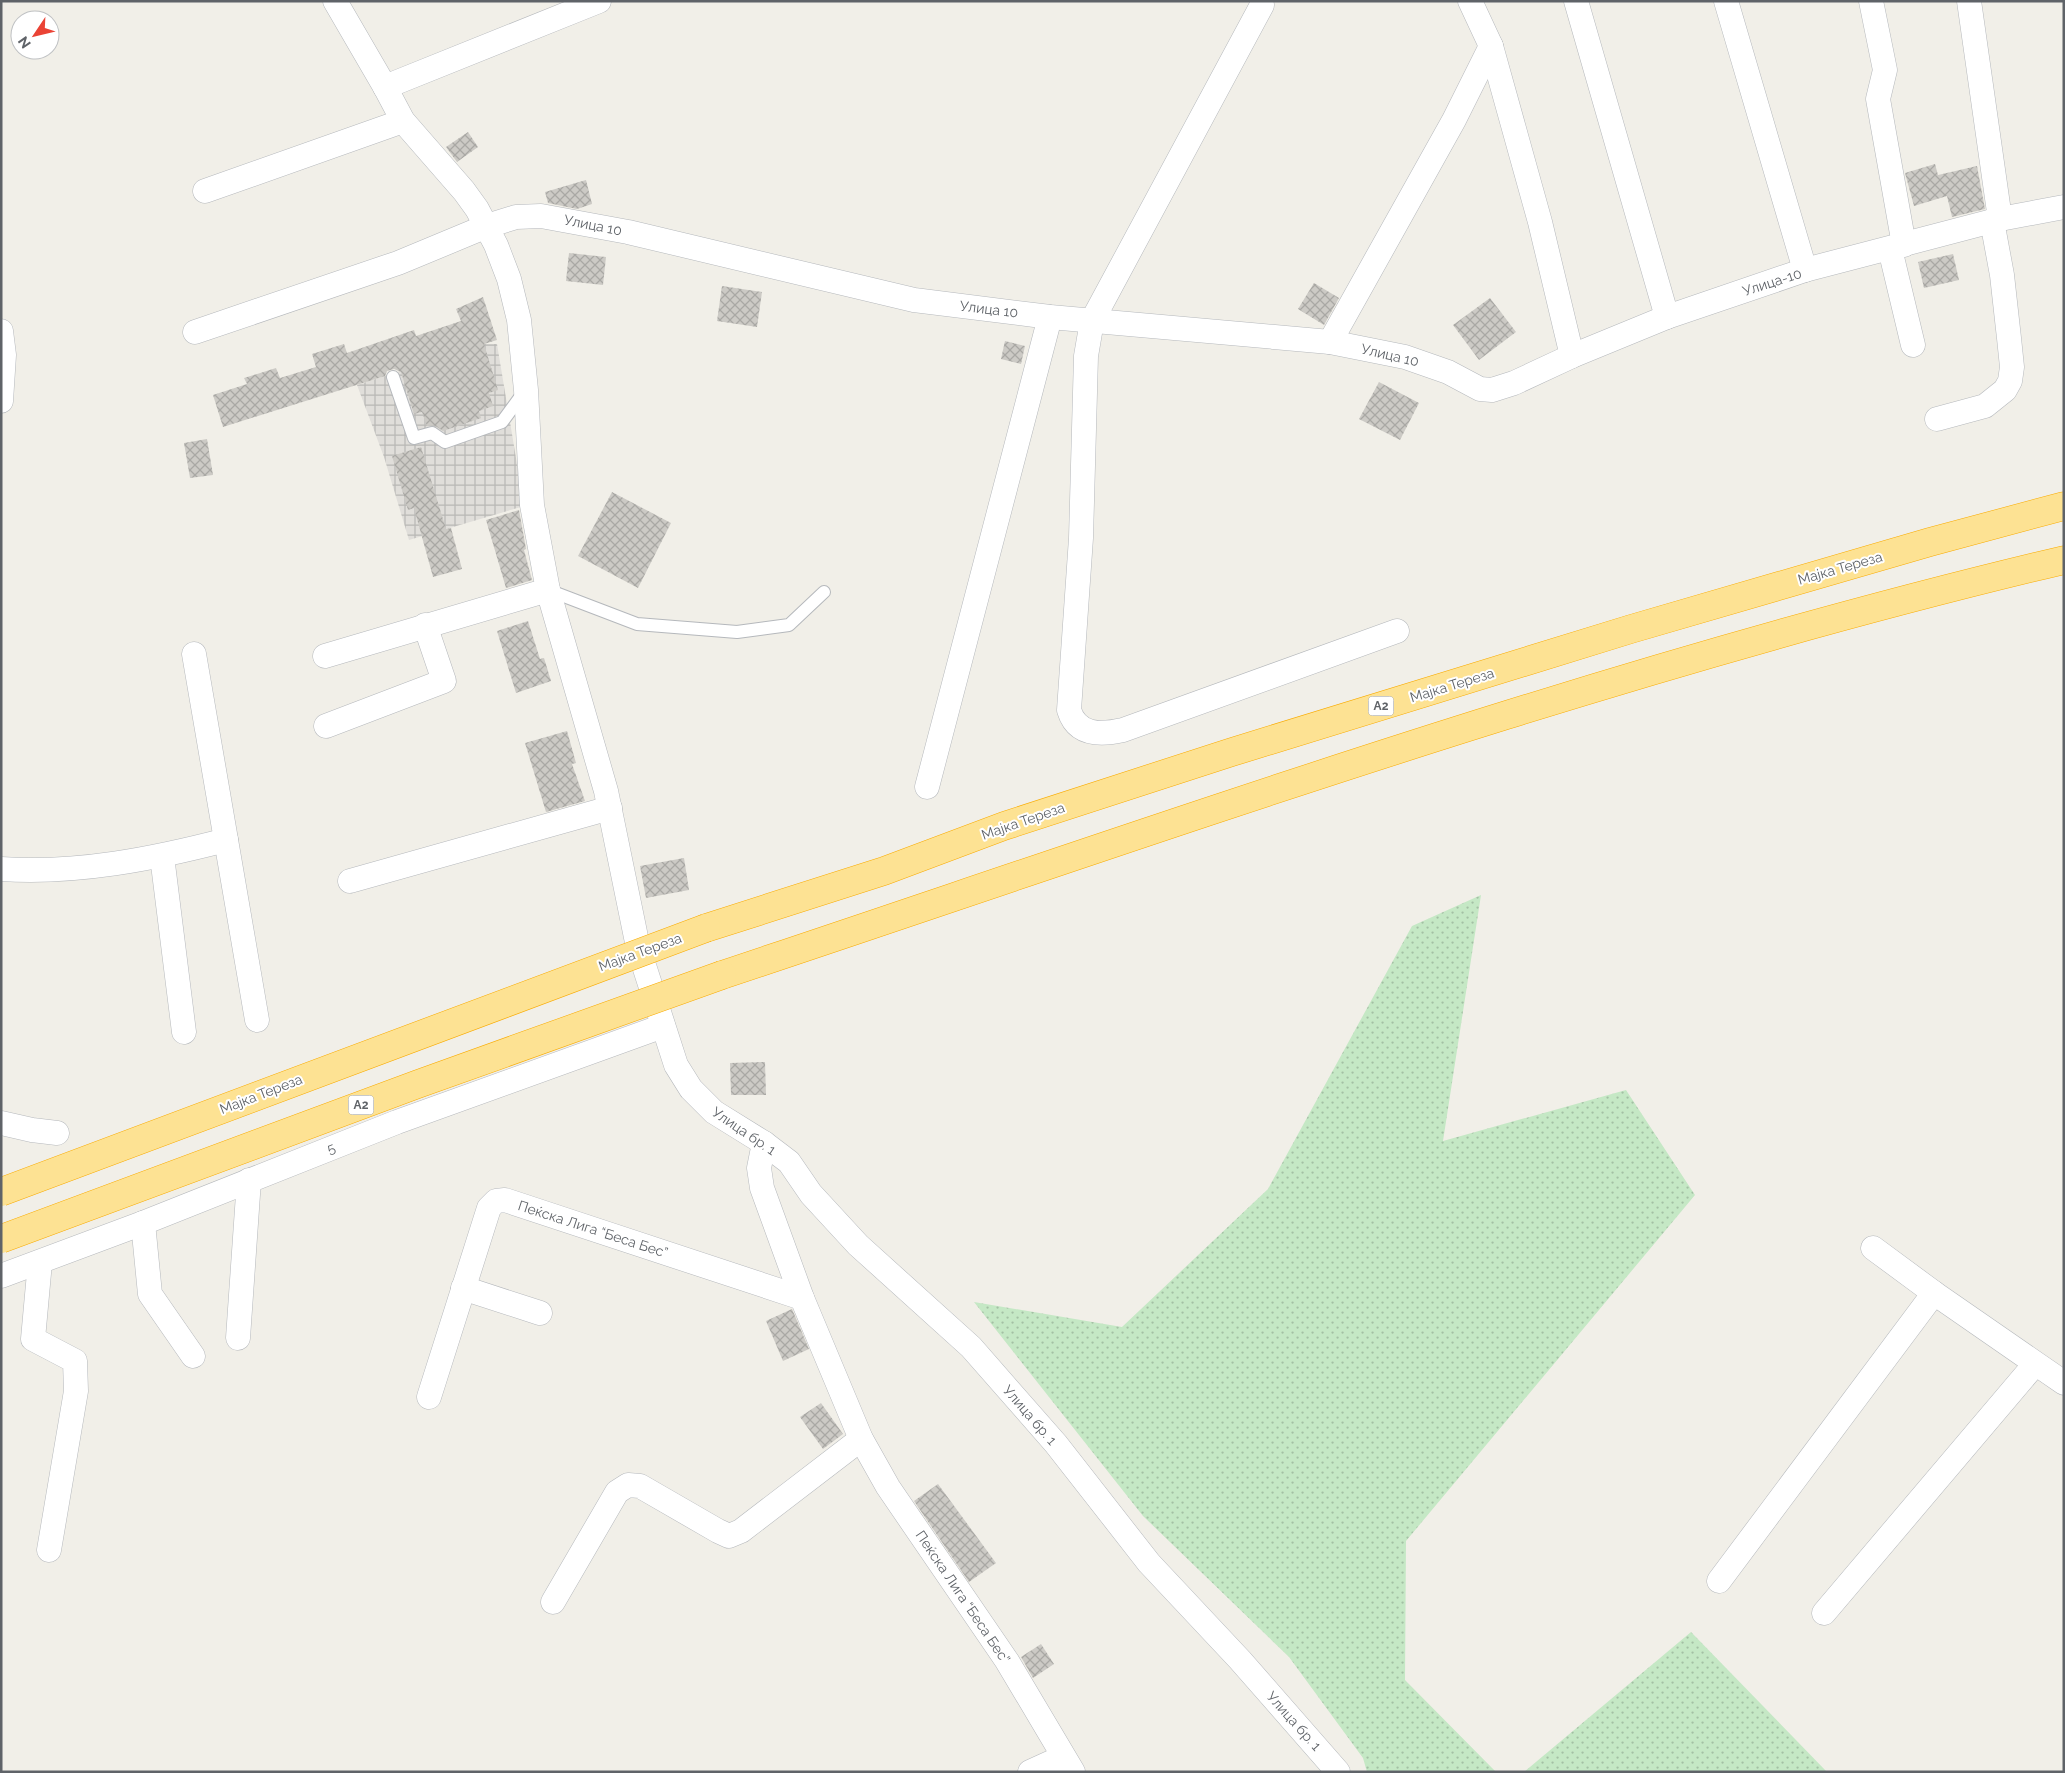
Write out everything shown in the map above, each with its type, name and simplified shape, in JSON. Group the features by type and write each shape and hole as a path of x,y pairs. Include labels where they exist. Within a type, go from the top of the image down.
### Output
{"highway":[{"name":"Мајка Тереза","path":"1,1192 706,928 884,871 1004,826 1232,752 1631,629 1930,542 2064,506"},
{"name":"A2","path":"1,1239 418,1084 722,975 1406,746 1673,665 1933,591 2064,560"}],"street":[{"name":"Улица бр. 1","path":"335,1 385,87 402,121 464,191 487,226 509,279 519,320 526,390 532,505 548,590 610,808 638,947 676,1065 691,1089 714,1112 764,1143 789,1162 811,1194 858,1245 971,1347 1056,1444 1149,1562 1240,1660 1338,1772"},
{"path":"385,87 599,1"},
{"path":"1470,1 1491,46 1537,214 1572,356"},
{"path":"1576,1 1666,317"},
{"path":"1726,1 1805,270"},
{"path":"1871,1 1885,70 1878,99 1897,247 1913,345"},
{"path":"1937,419 1986,406 2005,390 2010,380 2012,367 1969,1"},
{"path":"1262,5 1092,321 1086,356 1081,538 1069,698 1072,719 1077,725 1093,732 1123,730 1397,631"},
{"path":"1330,342 1454,120 1491,46"},
{"path":"205,191 402,121"},
{"name":"Улица-10","path":"1492,390 1666,317 1805,270 1996,220 2064,207"},
{"name":"Улица 10","path":"195,332 398,263 516,216 541,216 628,232 914,300 1050,317 1330,342 1405,357 1448,372 1480,389 1492,390"},
{"path":"927,787 1050,317"},
{"path":"1,331 4,355 1,401"},
{"path":"325,656 548,590"},
{"path":"326,726 444,681 424,626"},
{"path":"194,654 257,1020"},
{"path":"350,881 610,808"},
{"path":"1,870 45,871 162,856 226,840"},
{"path":"162,856 184,1032"},
{"name":"5","path":"1,1276 142,1223 397,1122 663,1026"},
{"path":"1,1123 57,1133"},
{"name":"Пеќска Лига “Беса Бес”","path":"764,1143 759,1168 762,1188 802,1298 861,1439 888,1487 1007,1661 1068,1764 1030,1772"},
{"path":"238,1338 250,1180"},
{"name":"Пеќска Лига “Беса Бес”","path":"429,1397 489,1208 496,1201 505,1200 802,1298"},
{"path":"142,1223 150,1294 193,1356"},
{"path":"1872,1248 2064,1383"},
{"path":"40,1262 33,1339 75,1361 76,1391 49,1550"},
{"path":"463,1288 540,1312"},
{"path":"1719,1581 1934,1293"},
{"path":"1824,1613 2035,1364"},
{"path":"553,1602 617,1492 628,1484 640,1486 730,1536 741,1531 861,1439"}],"lane":[{"path":"394,377 414,438 432,433 445,442 502,422 526,390"},
{"path":"548,590 637,624 737,632 789,625 824,592"}],"shaded area":[{"path":"484,344 497,344 524,506 409,540 384,457 357,385"}],"green space":[{"path":"1481,895 1443,1141 1626,1090 1695,1195 1406,1541 1405,1680 1496,1772 1367,1772 1363,1758 1289,1657 1143,1516 974,1302 1122,1327 1268,1189 1412,926"},
{"path":"1691,1632 1827,1772 1524,1772"}],"building":[{"path":"468,132 478,147 457,162 446,147"},
{"path":"1935,164 1938,175 1977,166 1985,209 1952,217 1947,196 1914,206 1905,173"},
{"path":"586,180 592,204 577,209 548,203 545,192"},
{"path":"569,253 606,257 603,285 566,281"},
{"path":"1953,254 1959,280 1924,288 1918,262"},
{"path":"1314,283 1339,298 1324,325 1298,309"},
{"path":"722,286 762,292 757,327 717,321"},
{"path":"483,297 497,340 484,344 498,390 489,393 493,406 479,411 481,418 443,431 434,425 427,426 422,412 414,414 401,372 394,369 387,371 385,376 223,427 213,395 247,384 244,378 276,368 280,378 316,367 312,354 344,344 347,353 414,330 416,336 461,321 456,309"},
{"path":"1490,298 1516,332 1479,360 1453,325"},
{"path":"1005,341 1025,346 1021,364 1001,359"},
{"path":"1379,382 1419,403 1400,440 1359,419"},
{"path":"207,439 213,475 190,478 184,443"},
{"path":"421,447 446,529 451,528 462,569 433,577 414,508 408,510 392,456"},
{"path":"612,492 671,523 638,588 578,556"},
{"path":"519,510 526,549 524,550 532,580 506,588 486,520"},
{"path":"528,621 540,659 544,658 551,681 516,693 497,631"},
{"path":"567,731 576,763 572,764 585,801 546,812 525,743"},
{"path":"684,858 689,890 646,898 640,866"},
{"path":"765,1062 766,1095 731,1095 730,1063"},
{"path":"792,1309 809,1349 783,1361 766,1321"},
{"path":"821,1403 843,1434 823,1449 800,1417"},
{"path":"938,1484 996,1563 969,1582 914,1501"},
{"path":"1041,1644 1054,1664 1033,1678 1021,1657"}]}
